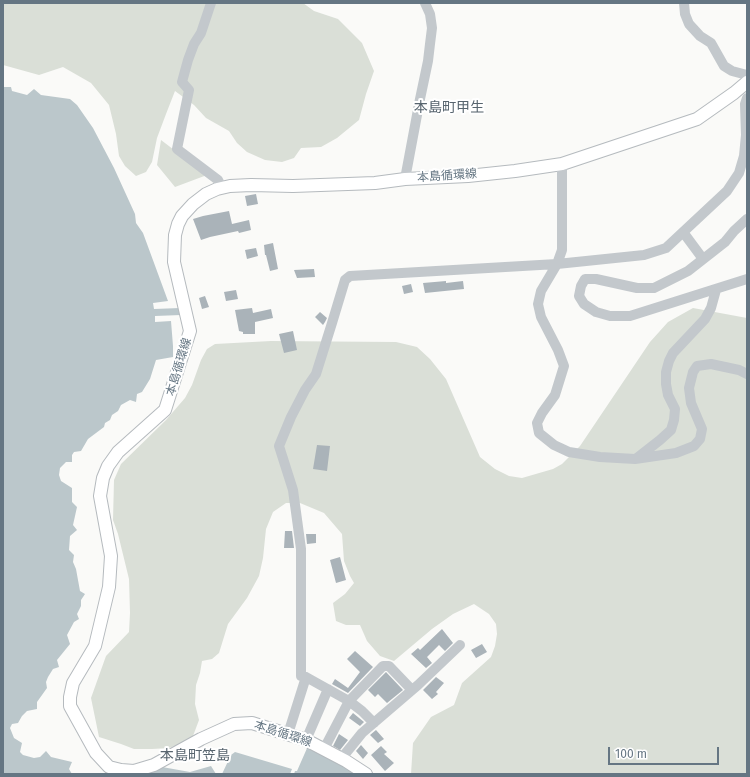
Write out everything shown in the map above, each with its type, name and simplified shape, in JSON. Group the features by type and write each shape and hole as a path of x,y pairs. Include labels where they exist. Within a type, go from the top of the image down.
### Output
{"main road":[{"name":"本島循環線","path":"366,774 306,740 252,723 234,724 201,739 154,765 134,772 121,770 109,767 96,753 70,706 73,683 95,646 109,587 111,556 100,496 103,478 108,466 118,452 166,410 190,331 174,262 175,235 182,216 193,204 206,194 217,189 230,186 293,186 376,183 405,179 468,176 562,164 697,119 747,82"}],"street":[{"path":"211,3 201,33 194,44 188,60 182,82 189,90 177,149 218,180 222,188"},
{"path":"405,179 428,61 432,28 430,14 425,3"},
{"path":"684,3 685,14 689,24 700,36 711,43 724,66 732,71 747,75"},
{"path":"374,723 349,701 306,677 301,676 301,549 293,490 280,446 305,390 316,374 344,280 350,276 557,264 644,255 666,248 727,191 739,173 746,156 746,102"},
{"path":"562,164 562,250 557,264 541,291 538,304 541,317 558,350 564,366 555,396 542,413 537,423 539,433 554,445 569,452 635,459 676,453 694,446 700,439 702,429 691,403 689,388 693,372 697,366 711,364 739,370 747,374"},
{"path":"747,219 734,231 726,242 688,271 654,288 637,288 596,279 585,279 581,286 579,296 584,304 596,312 610,316 630,316 747,279"},
{"path":"683,232 703,259"},
{"path":"635,459 671,430 675,409 667,390 666,372 669,361 673,353 706,319 716,290"},
{"path":"341,759 362,733 412,690 460,645"},
{"path":"324,749 349,701 383,666 389,666 412,690"},
{"path":"288,734 306,677"},
{"path":"306,740 328,689"}],"shaded area":[{"path":"3,3 303,3 314,11 338,19 362,43 374,71 359,120 337,138 321,147 301,148 294,158 282,162 265,160 247,152 237,143 229,131 206,118 194,105 175,91 157,138 152,162 146,172 136,176 125,166 119,156 116,134 109,105 91,83 63,67 39,75 3,65"},
{"path":"3,87 11,87 12,91 27,95 34,89 41,95 70,99 77,105 93,128 114,168 135,214 136,223 143,233 168,301 153,303 154,309 180,308 181,315 155,316 155,322 171,321 173,357 156,360 150,379 142,392 137,394 136,402 130,400 121,405 118,411 112,415 110,420 105,423 104,427 88,439 81,451 74,452 72,455 72,462 66,462 60,468 59,475 61,481 72,488 72,502 77,507 73,525 77,530 70,536 69,550 74,555 73,562 76,569 80,591 85,594 81,600 81,606 77,614 79,619 74,622 67,635 70,644 57,660 59,667 53,669 48,677 46,682 47,688 37,702 37,709 27,711 18,723 12,724 10,728 14,738 22,743 20,752 23,755 34,758 40,757 46,751 51,757 72,762 69,769 72,774 3,774"},
{"path":"161,140 207,175 175,187 157,165"},
{"path":"693,308 747,318 747,774 411,774 413,743 431,717 454,705 462,683 491,657 497,634 496,624 489,614 474,604 453,614 432,629 394,661 380,656 367,641 360,625 346,625 336,621 333,603 345,594 354,583 344,561 342,534 324,513 300,503 286,503 273,512 266,529 263,558 259,576 247,598 228,624 219,653 212,659 202,661 196,685 195,704 199,720 193,736 185,742 169,748 152,749 134,749 99,737 91,698 106,656 129,632 129,579 113,520 114,480 121,464 166,420 185,398 207,349 215,344 271,341 396,342 417,347 430,359 446,379 480,457 495,469 509,476 522,478 553,469 562,464 580,446 650,342 668,322"},
{"path":"308,746 361,774 294,774 295,771 297,771"},
{"path":"235,752 292,769 290,774 222,774 231,755"},
{"path":"211,766 216,774 146,774 162,767 190,772"}],"building":[{"path":"256,194 258,204 247,206 245,196"},
{"path":"229,211 232,224 249,220 251,230 239,233 238,231 201,240 193,219"},
{"path":"273,243 278,269 270,271 265,255 264,245"},
{"path":"256,248 258,256 247,259 245,250"},
{"path":"314,269 315,277 297,278 294,270"},
{"path":"446,281 446,283 463,281 464,289 425,293 423,283"},
{"path":"411,284 413,292 404,294 402,286"},
{"path":"236,290 238,299 226,301 224,292"},
{"path":"205,296 209,307 202,309 199,298"},
{"path":"252,308 253,313 271,309 273,318 255,322 255,334 243,334 243,332 239,331 235,310"},
{"path":"320,312 327,318 323,325 315,317"},
{"path":"293,331 297,350 284,353 279,334"},
{"path":"317,445 330,446 327,471 313,469"},
{"path":"285,531 292,531 294,548 284,548"},
{"path":"306,534 316,534 316,543 307,544"},
{"path":"340,557 346,580 336,583 330,560"},
{"path":"442,629 453,643 445,651 439,645 427,657 432,663 426,668 411,654 418,648 420,650"},
{"path":"482,644 487,652 476,658 471,650"},
{"path":"355,651 373,667 348,693 332,684 335,679 348,688 360,672 347,659"},
{"path":"386,672 403,690 387,703 378,694 375,697 368,690"},
{"path":"436,677 444,683 436,692 438,694 432,699 423,690"},
{"path":"353,713 364,722 360,726 349,718"},
{"path":"376,730 384,739 378,743 370,735"},
{"path":"339,734 348,740 340,750 333,746"},
{"path":"361,745 368,753 363,759 356,751"},
{"path":"381,746 387,752 384,754 394,763 385,771 371,755"}],"district":[{"name":"本島町甲生","path":"449,108"},
{"name":"本島町笠島","path":"195,756"}]}
